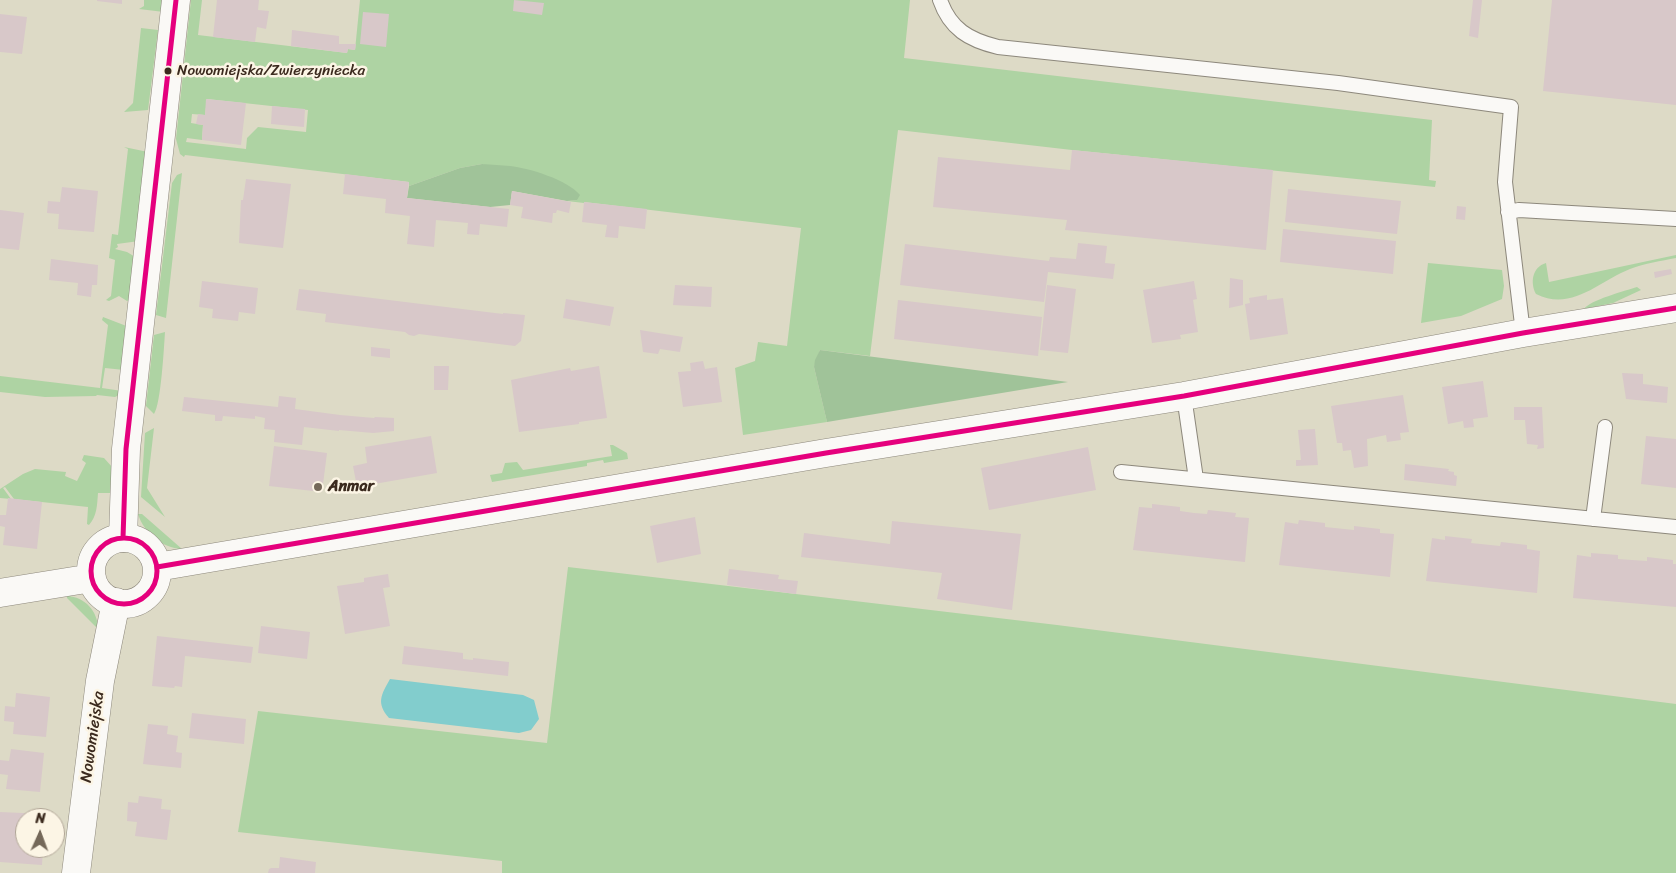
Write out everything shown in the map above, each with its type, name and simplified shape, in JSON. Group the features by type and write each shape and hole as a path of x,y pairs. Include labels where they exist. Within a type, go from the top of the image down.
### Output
{"street":[{"path":"123,538 126,449 176,0"},
{"path":"157,567 826,453 1184,396 1523,333 1676,308"},
{"path":"123,538 138,542 147,548 154,557 157,567 153,586 148,594 140,600 130,603 111,601 102,596 95,587 91,568 94,557 100,549 108,543 123,538"},
{"path":"0,593 92,578"},
{"name":"Nowomiejska","path":"76,873 100,682 116,602"}],"lane":[{"path":"940,0 943,10 951,23 974,39 998,47 1338,83 1511,107 1504,172 1523,333"},
{"path":"1508,212 1519,210 1676,219"},
{"path":"1184,396 1196,479"},
{"path":"1593,519 1605,427"},
{"path":"1121,472 1676,527"}],"green space":[{"path":"144,0 165,0 164,12 139,9 144,6"},
{"path":"191,0 202,0 198,35 347,53 348,49 355,50 360,0 910,0 904,58 1432,120 1429,180 1436,181 1435,187 1072,150 898,130 870,356 820,350 814,367 827,422 743,435 735,368 755,361 758,342 787,346 801,228 567,201 577,200 482,164 460,168 409,186 409,182 185,155 184,157 180,154 176,139","holes":["207,99 308,110 306,132 258,127 247,138 246,149 186,142 187,138 202,140 203,125 191,123 192,114 205,115"]},
{"path":"141,28 158,30 148,110 124,112 133,103"},
{"path":"124,147 148,152 139,241 117,244 118,247 115,249 127,252 137,258 132,299 127,301 119,296 109,301 106,300 111,296 115,260 109,258 112,234 118,235 128,149"},
{"path":"482,164 510,166 537,172 567,184 580,195 577,200 567,201 512,191 510,205 490,207 407,198 409,186 460,168"},
{"path":"182,173 166,318 156,315 172,183 177,175"},
{"path":"1676,255 1676,258 1630,269 1585,293 1573,297 1549,299 1536,294 1534,290 1533,280 1535,272 1541,265 1546,263 1549,282"},
{"path":"1428,263 1502,270 1504,286 1502,299 1461,316 1421,323"},
{"path":"1637,287 1641,290 1613,303 1584,309 1600,299"},
{"path":"103,317 129,327 124,370 105,368 102,388 122,391 121,394 115,397 97,395 45,397 0,392 0,376 100,388 108,325 102,320"},
{"path":"165,332 160,388 154,414 146,406 154,335"},
{"path":"820,350 1068,382 827,422 814,367"},
{"path":"154,428 147,488 165,517 141,497 145,433"},
{"path":"610,445 627,453 628,459 604,463 603,460 587,463 587,466 492,482 490,475 502,473 505,463 517,462 523,470 612,456"},
{"path":"84,455 104,458 113,468 111,493 98,493 95,514 89,525 87,524 88,507 14,499 5,487 3,488 11,499 0,498 0,489 23,474 35,469 66,472 65,476 77,481 86,463 82,460"},
{"path":"138,514 142,514 182,549 168,546 155,538 149,533"},
{"path":"568,567 1057,625 1676,704 1676,873 502,873 502,861 238,832 258,711 547,743"},
{"path":"67,596 79,599 89,606 96,616 98,629 67,598"}],"water":[{"path":"390,679 523,695 534,700 539,719 531,730 519,733 389,718 382,708 381,699"}],"building":[{"path":"122,0 122,4 97,1"},
{"path":"217,0 259,0 258,10 269,11 266,29 257,27 255,42 213,37"},
{"path":"514,0 544,3 542,15 513,11"},
{"path":"1473,0 1482,0 1478,38 1469,36"},
{"path":"1552,0 1676,0 1676,105 1543,91"},
{"path":"363,12 389,14 386,47 360,44"},
{"path":"0,14 27,17 22,54 0,52"},
{"path":"292,30 339,36 339,44 356,44 355,50 348,49 347,53 291,46"},
{"path":"206,99 246,103 241,145 202,140 203,125 196,124 198,114 205,115"},
{"path":"272,106 305,109 304,127 271,124"},
{"path":"1072,150 1273,170 1266,250 1065,230 1067,220 933,207 938,157 1070,170"},
{"path":"345,174 409,182 407,198 509,209 507,227 480,224 479,235 467,234 468,223 436,220 434,247 407,244 410,216 385,213 386,199 343,194"},
{"path":"246,179 291,184 283,248 239,243 241,200 243,200"},
{"path":"62,187 98,191 94,232 58,229 59,214 47,213 48,201 60,202"},
{"path":"1288,189 1401,201 1397,234 1285,222"},
{"path":"512,191 571,202 569,213 557,210 556,213 553,213 552,223 521,218 523,207 510,205"},
{"path":"584,202 647,209 645,229 619,226 618,238 605,237 607,225 582,222"},
{"path":"1457,206 1466,207 1465,220 1456,219"},
{"path":"0,210 24,213 19,250 0,248"},
{"path":"1283,229 1396,241 1393,274 1280,262"},
{"path":"1078,243 1107,246 1105,263 1115,264 1113,279 1048,272 1044,302 900,285 905,244 1049,261 1050,257 1076,259"},
{"path":"51,259 98,265 97,285 92,285 91,297 77,295 78,283 49,280"},
{"path":"1671,269 1672,274 1655,278 1654,272"},
{"path":"1230,278 1243,280 1243,305 1229,308"},
{"path":"202,281 258,288 255,314 239,312 238,321 212,318 213,309 199,307"},
{"path":"1194,281 1197,299 1193,300 1198,332 1180,335 1181,339 1152,343 1143,290"},
{"path":"675,285 712,287 711,307 673,305"},
{"path":"1047,285 1076,289 1068,353 1040,350"},
{"path":"299,289 503,314 525,315 521,341 515,346 419,334 414,336 405,332 325,322 326,314 296,310"},
{"path":"1267,295 1267,300 1283,298 1288,334 1250,340 1245,304 1250,303 1249,298"},
{"path":"566,299 614,307 610,326 563,318"},
{"path":"898,300 1042,317 1038,356 894,339"},
{"path":"640,330 683,337 680,352 660,349 658,354 643,352"},
{"path":"371,347 390,349 390,358 371,356"},
{"path":"703,361 705,369 717,367 722,402 683,407 678,372 691,371 690,363"},
{"path":"434,366 449,366 448,390 434,390"},
{"path":"599,366 607,418 579,422 579,424 519,432 511,380 570,368 571,371"},
{"path":"1622,373 1643,374 1643,384 1668,387 1667,403 1626,399"},
{"path":"1483,381 1488,417 1473,419 1474,427 1464,428 1463,421 1448,424 1442,387"},
{"path":"1403,395 1409,432 1400,433 1401,440 1387,442 1386,435 1367,439 1368,466 1354,468 1351,450 1343,451 1342,443 1337,443 1331,406"},
{"path":"279,396 296,398 295,409 340,415 394,418 394,431 373,433 304,427 302,445 274,442 275,430 264,429 265,418 255,416 255,419 223,416 222,421 215,421 215,415 182,411 184,397 278,407"},
{"path":"1514,407 1542,407 1544,448 1537,449 1538,445 1527,444 1525,420 1514,420"},
{"path":"1315,429 1318,465 1296,466 1296,460 1301,460 1298,430"},
{"path":"431,436 437,473 357,487 353,466 367,463 365,447"},
{"path":"1646,436 1676,439 1676,488 1641,484"},
{"path":"274,446 327,453 322,492 269,486"},
{"path":"1088,447 1096,490 989,510 981,468"},
{"path":"1405,464 1449,469 1448,471 1454,472 1454,475 1457,476 1456,486 1404,480"},
{"path":"8,498 42,502 37,549 3,545 5,527 0,526 0,515 6,515"},
{"path":"1152,504 1180,507 1180,511 1194,513 1207,514 1208,510 1236,513 1235,517 1249,518 1245,562 1133,550 1139,507 1152,508"},
{"path":"695,517 701,554 657,563 650,526"},
{"path":"1299,520 1325,523 1325,527 1354,530 1354,526 1380,529 1380,533 1394,534 1390,577 1279,565 1285,522 1298,524"},
{"path":"892,521 1021,534 1012,610 937,599 942,573 801,557 804,533 890,544"},
{"path":"1445,536 1472,539 1471,543 1500,546 1501,542 1527,545 1527,549 1540,551 1537,593 1426,581 1432,538 1445,540"},
{"path":"1591,553 1618,555 1618,559 1647,561 1647,557 1673,560 1673,564 1676,564 1676,607 1573,598 1577,555 1591,557"},
{"path":"729,569 779,575 778,579 798,581 796,594 727,585"},
{"path":"388,574 390,587 383,588 390,626 345,634 337,586 364,582 364,578"},
{"path":"261,626 310,632 307,659 258,653"},
{"path":"157,636 253,647 251,663 185,656 182,687 152,686"},
{"path":"404,646 463,653 463,659 473,660 473,658 509,662 508,676 402,664"},
{"path":"16,693 50,697 46,737 13,734 14,722 4,721 5,706 15,707"},
{"path":"192,713 246,719 244,744 189,738"},
{"path":"148,724 168,726 167,734 178,736 176,752 182,753 181,768 143,764"},
{"path":"11,749 44,753 40,792 6,789 8,775 0,774 0,760 9,761"},
{"path":"139,796 162,799 161,809 171,810 167,840 135,836 137,822 127,821 128,802 138,803"},
{"path":"0,812 15,813 15,858 42,858 42,865 0,862"},
{"path":"280,857 316,862 315,873 268,873 271,868 279,868"}],"transit line":[{"path":"123,538 126,449 176,0"},
{"path":"157,567 826,453 1184,396 1523,333 1676,308"},
{"path":"124,538 137,541 147,548 154,558 157,571 154,584 147,594 137,601 124,604 111,601 101,594 94,584 91,571 94,558 101,548 111,541 124,538"}],"place":[{"name":"Nowomiejska/Zwierzyniecka","path":"168,71"},
{"name":"Anmar","path":"318,487"}]}
